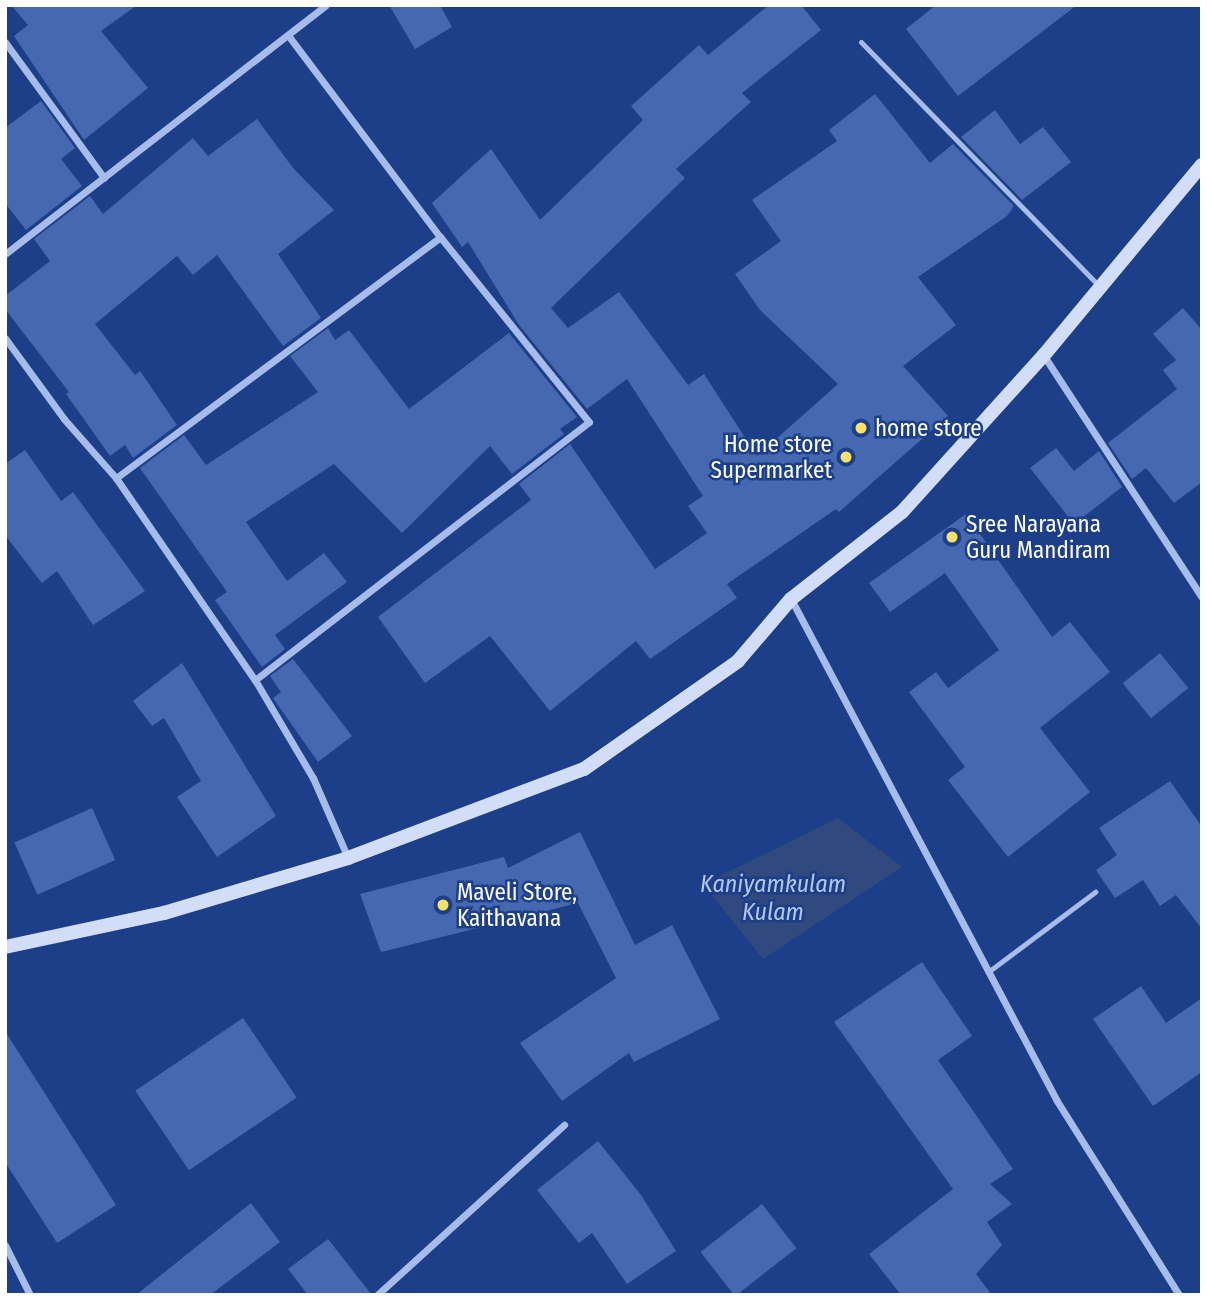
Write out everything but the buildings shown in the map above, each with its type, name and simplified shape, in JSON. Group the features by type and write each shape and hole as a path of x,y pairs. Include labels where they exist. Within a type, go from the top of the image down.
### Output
{"main road":[{"path":"5,947 164,914 348,858 583,769 738,661 791,598 902,512 1044,355 1202,165"}],"street":[{"path":"5,254 326,5"},
{"path":"255,680 589,422 440,237 288,35"},
{"path":"5,42 104,178"},
{"path":"117,478 440,237"},
{"path":"5,338 64,419 117,478 255,680 313,778 348,858"},
{"path":"1044,355 1202,597"},
{"path":"791,598 1057,1101 1179,1295"},
{"path":"377,1295 564,1125"},
{"path":"5,1245 30,1295"}],"lane":[{"path":"861,42 1100,287"},
{"path":"988,972 1095,892"}],"water":[{"name":"Kaniyamkulam Kulam","path":"838,818 902,867 763,959 703,884"}],"place":[{"name":"home store","path":"861,428"},
{"name":"Home store Supermarket","path":"846,457"},
{"name":"Sree Narayana Guru Mandiram","path":"952,537"},
{"name":"Maveli Store, Kaithavana","path":"443,905"}]}
